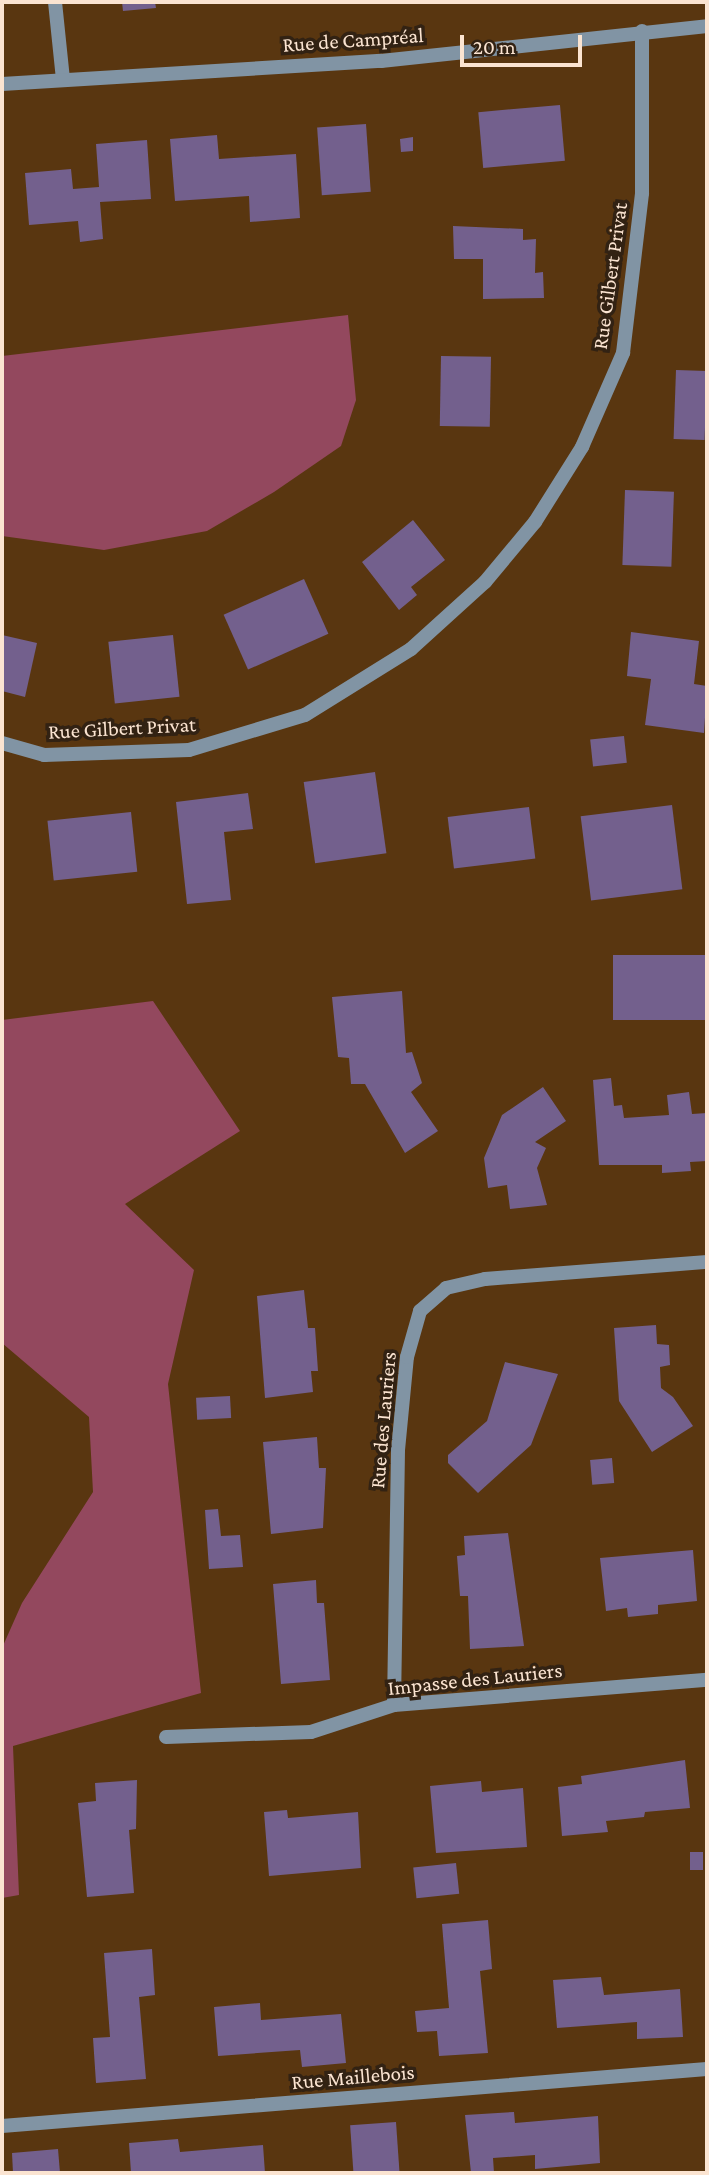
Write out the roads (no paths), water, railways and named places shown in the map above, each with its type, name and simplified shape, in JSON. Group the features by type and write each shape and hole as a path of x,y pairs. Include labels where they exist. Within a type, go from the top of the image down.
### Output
{"street":[{"path":"55,2 63,79"},
{"name":"Rue de Campréal","path":"2,84 381,61 707,26"},
{"name":"Rue Gilbert Privat","path":"2,743 44,755 190,750 305,715 411,649 485,582 535,522 582,447 623,353 642,193 642,31"},
{"name":"Rue des Lauriers","path":"394,1705 398,1450 407,1357 420,1311 446,1288 485,1279 707,1262"},
{"name":"Impasse des Lauriers","path":"166,1737 311,1732 394,1705 707,1680"},
{"name":"Rue Maillebois","path":"2,2126 707,2069"}]}
